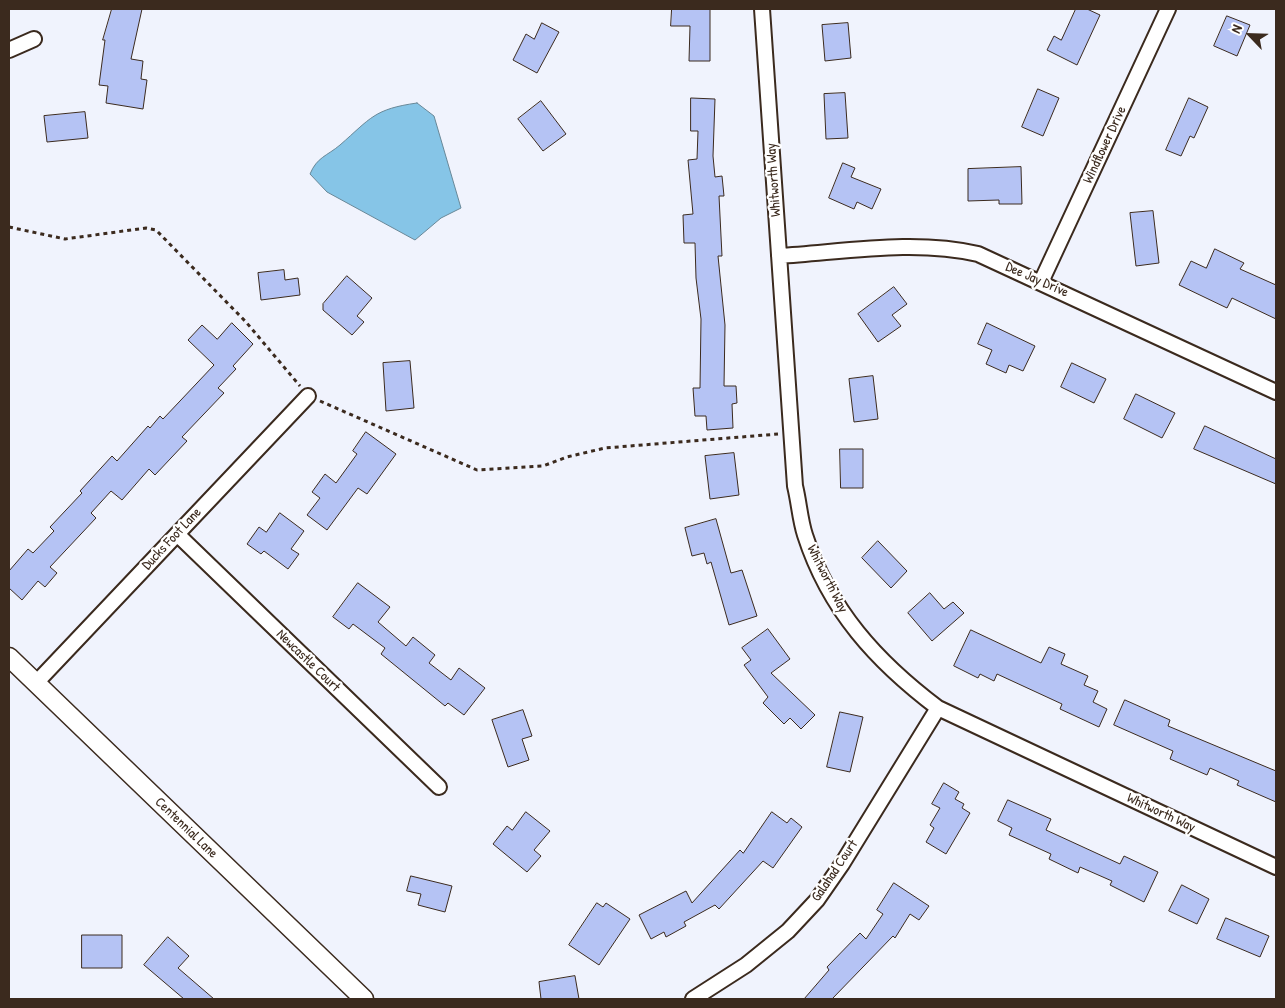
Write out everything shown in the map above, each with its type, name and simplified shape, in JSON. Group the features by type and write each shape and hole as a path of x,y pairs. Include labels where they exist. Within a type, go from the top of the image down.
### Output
{"street":[{"name":"Whitworth Way","path":"762,9 795,486 805,535 822,576 844,615 870,649 901,680 938,708 1276,867"},
{"name":"Windflower Drive","path":"1041,282 1168,9"},
{"path":"9,50 34,40"},
{"name":"Dee Jay Drive","path":"779,256 922,246 950,248 978,254 1276,392"},
{"name":"Ducks Foot Lane","path":"36,683 308,396"},
{"name":"Newcastle Court","path":"177,534 439,787"},
{"name":"Centennial Lane","path":"9,657 364,999"},
{"name":"Galahad Court","path":"693,999 746,964 788,931 817,900 842,864 938,708"}],"path":[{"path":"9,227 65,239 146,228 156,230 182,254 246,322 308,396 477,470 511,470 543,466 605,448 791,433"}],"water":[{"path":"417,103 434,116 461,208 441,218 415,240 327,192 310,174 319,160 374,116 391,108"}],"building":[{"path":"112,9 142,9 131,59 143,61 141,79 147,80 143,109 106,103 108,86 99,85 105,40 103,40"},
{"path":"672,9 710,9 710,61 689,61 690,26 671,26"},
{"path":"1076,9 1087,9 1100,15 1077,65 1047,50 1054,36 1061,40"},
{"path":"1227,16 1250,25 1237,56 1214,46"},
{"path":"542,23 559,32 537,73 513,60 526,34 534,39"},
{"path":"848,23 851,58 825,61 822,25"},
{"path":"1038,89 1059,98 1043,136 1022,127"},
{"path":"845,93 848,138 826,139 824,94"},
{"path":"691,98 715,99 713,156 715,177 722,176 724,196 719,196 722,256 718,256 725,325 724,386 736,386 737,403 732,404 733,428 707,430 706,416 695,416 693,388 700,388 701,319 696,278 695,243 684,243 683,215 693,214 688,160 697,159 698,131 691,131"},
{"path":"1189,98 1208,107 1194,138 1190,136 1181,156 1166,150"},
{"path":"541,101 566,134 543,151 518,119"},
{"path":"85,112 88,138 47,142 44,116"},
{"path":"843,163 855,168 851,177 881,189 872,209 857,202 854,209 829,198"},
{"path":"1021,167 1022,204 999,204 999,200 968,201 968,169"},
{"path":"1153,211 1159,263 1136,266 1130,213"},
{"path":"1215,249 1244,263 1240,269 1276,285 1276,319 1232,298 1227,308 1179,285 1191,261 1206,268"},
{"path":"284,270 285,280 298,278 300,295 261,300 258,273"},
{"path":"347,276 372,298 357,316 364,322 352,335 323,310 323,304"},
{"path":"894,287 907,304 892,315 901,326 878,342 858,314"},
{"path":"232,323 253,344 233,366 236,369 218,388 224,393 182,437 187,441 155,475 149,469 122,500 111,491 91,513 96,518 50,567 57,573 45,587 38,581 22,600 9,588 9,571 28,549 33,553 54,531 50,527 82,493 80,491 112,456 117,461 148,426 150,428 160,416 163,419 214,365 188,340 202,325 217,339"},
{"path":"987,323 1035,346 1023,371 1009,365 1006,373 986,364 992,350 978,344"},
{"path":"410,361 414,408 386,411 383,363"},
{"path":"1072,363 1106,379 1094,403 1061,387"},
{"path":"873,376 878,419 854,422 849,379"},
{"path":"1136,394 1175,413 1162,438 1124,419"},
{"path":"1205,426 1276,459 1276,484 1194,449"},
{"path":"366,432 396,454 367,494 358,488 327,530 307,515 320,498 312,492 325,474 336,483 357,454 353,451"},
{"path":"840,449 863,449 863,488 841,488"},
{"path":"734,453 739,495 710,499 705,456"},
{"path":"280,513 304,531 291,549 299,554 288,569 264,551 261,554 247,544 259,527 266,532"},
{"path":"716,519 731,573 742,570 757,616 729,625 711,562 707,564 704,553 692,556 685,528"},
{"path":"878,541 907,571 891,588 862,558"},
{"path":"358,583 390,607 378,622 406,646 413,637 435,655 429,663 451,680 459,668 485,688 464,715 448,703 445,706 381,654 385,648 353,624 349,629 333,617"},
{"path":"930,593 944,609 953,602 964,613 932,641 908,613"},
{"path":"768,629 790,659 771,673 815,715 801,729 790,718 784,724 763,703 768,697 744,665 751,660 742,648"},
{"path":"971,630 1041,663 1049,647 1065,654 1061,664 1088,676 1084,685 1098,691 1093,702 1107,709 1099,727 1060,709 1062,704 997,674 994,681 980,674 978,678 954,666"},
{"path":"1125,700 1170,720 1168,726 1276,771 1276,802 1237,785 1239,781 1210,768 1207,775 1170,759 1173,751 1114,725"},
{"path":"523,710 532,736 522,739 529,760 508,767 492,720"},
{"path":"840,712 863,717 850,772 827,767"},
{"path":"944,783 959,792 955,799 964,804 962,808 970,813 946,854 926,842 934,828 930,825 940,808 932,804"},
{"path":"1008,800 1051,819 1046,830 1120,864 1124,856 1158,872 1144,902 1110,885 1112,881 1080,867 1078,873 1049,859 1051,854 1009,835 1012,828 998,821"},
{"path":"526,812 550,831 534,850 541,856 527,872 493,844 507,826 512,830"},
{"path":"772,812 787,823 791,818 802,827 773,868 763,861 719,909 715,905 684,922 686,926 666,937 664,932 651,939 639,915 686,891 692,903 740,850 743,853"},
{"path":"411,876 452,886 445,912 418,905 421,894 407,891"},
{"path":"894,883 929,906 919,920 910,914 895,938 893,936 832,999 804,999 829,970 827,967 860,933 866,939 883,914 877,910"},
{"path":"1182,885 1209,899 1197,924 1169,911"},
{"path":"597,903 603,907 606,903 630,919 599,965 569,945"},
{"path":"1226,918 1269,936 1260,957 1217,939"},
{"path":"82,935 122,935 122,968 82,968"},
{"path":"168,937 189,956 178,968 214,999 184,999 144,965"},
{"path":"575,976 579,999 541,999 539,982"}]}
